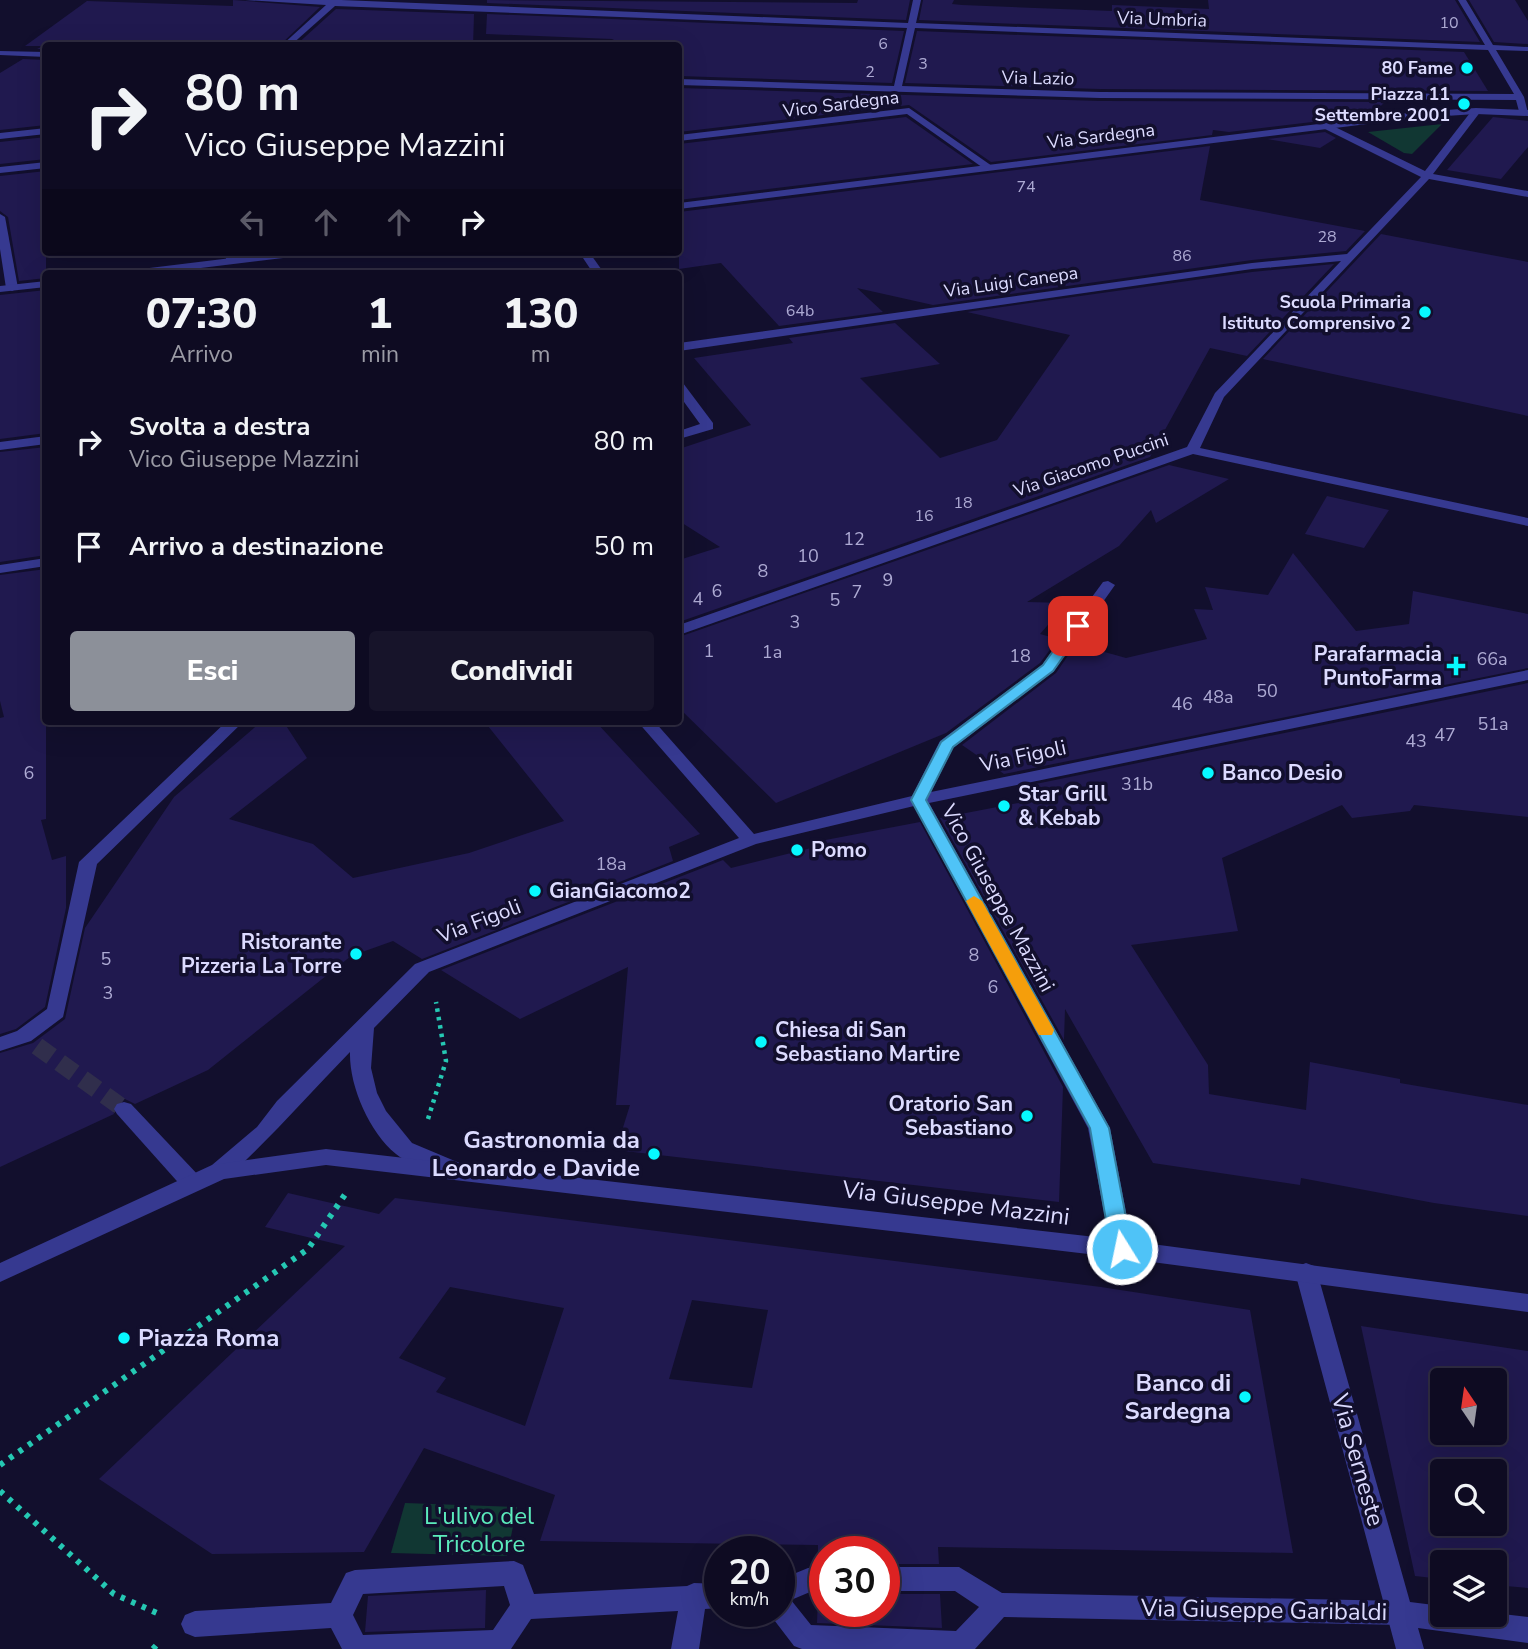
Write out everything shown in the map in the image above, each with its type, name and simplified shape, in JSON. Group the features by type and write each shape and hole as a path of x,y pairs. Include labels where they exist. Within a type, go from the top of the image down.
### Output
{"street":[{"name":"Via Umbria","path":"249,0 1528,49"},
{"path":"897,90 917,0"},
{"path":"1462,0 1520,97 1526,113"},
{"path":"290,42 335,2"},
{"path":"0,53 42,54"},
{"name":"Via Lazio","path":"682,82 897,90 1397,96"},
{"path":"1397,96 1520,97"},
{"path":"1397,96 1416,115"},
{"name":"Vico Sardegna","path":"682,138 909,111 989,168"},
{"path":"1192,450 1219,396 1427,176 1476,111"},
{"name":"Via Sardegna","path":"682,206 1416,115 1476,111 1526,113"},
{"path":"1326,126 1427,176 1528,194"},
{"path":"0,136 42,131"},
{"path":"0,170 42,165"},
{"path":"0,217 6,288 42,284"},
{"path":"151,270 230,257"},
{"name":"Via Luigi Canepa","path":"682,346 1252,265 1349,257"},
{"path":"682,390 708,426 682,434"},
{"path":"0,446 42,441"},
{"name":"Via Giacomo Puccini","path":"682,629 1192,450 1528,522"},
{"path":"0,569 42,563"},
{"name":"Vico Giuseppe Mazzini","path":"1108,585 1048,668 946,745 919,800 1099,1128 1122,1249"},
{"name":"Via Figoli","path":"364,1028 422,968 750,840 919,800 1528,676"},
{"path":"0,1044 30,1041 56,1012 88,862 232,725"},
{"path":"649,725 750,840"},
{"path":"0,1273 220,1171 264,1132 284,1106 364,1028"},
{"path":"364,1028 359,1048 360,1063 363,1089 373,1110 403,1148 460,1173"},
{"path":"124,1110 192,1184"},
{"path":"220,1171 326,1157 460,1173"},
{"name":"Via Giuseppe Mazzini","path":"460,1173 1122,1249 1528,1303"},
{"name":"Via Serneste","path":"1306,1272 1410,1649"},
{"path":"339,1615 355,1582 513,1573 524,1607"},
{"path":"795,1626 804,1637 962,1644 998,1605 959,1579 900,1579"},
{"path":"524,1607 704,1595"},
{"path":"685,1649 704,1602"},
{"name":"Via Giuseppe Garibaldi","path":"998,1605 1402,1613 1528,1630"},
{"path":"339,1615 355,1648 499,1642 524,1607"},
{"path":"195,1624 339,1615"}],"path":[{"path":"0,1491 114,1594 176,1622 195,1624"}],"green space":[{"path":"1442,124 1412,154 1404,153 1368,132"},
{"name":"L'ulivo del Tricolore","path":"405,1503 517,1507 507,1556 391,1553"}],"building":[{"path":"233,0 320,7 283,42 42,42 42,46 25,46 87,1 233,6"},
{"path":"487,0 857,3 858,0 910,0 906,20 487,3"},
{"path":"923,0 954,0 952,4 962,5 1112,11 1112,5 1209,9 1208,0 1455,0 1480,42 919,20"},
{"path":"1469,0 1515,0 1528,21 1528,44 1494,42"},
{"path":"336,9 474,14 473,42 299,42"},
{"path":"487,14 904,31 892,83 682,76 682,42 615,42 612,39 486,34"},
{"path":"917,31 1464,52 1488,91 1100,89 905,83"},
{"path":"23,59 42,60 42,125 0,130 0,73"},
{"path":"682,88 1100,101 1385,102 1371,115 1229,132 1213,130 1212,135 991,162 909,105 682,132"},
{"path":"906,117 973,164 682,200 682,144"},
{"path":"1493,117 1528,121 1528,147 1501,179 1447,170"},
{"path":"1325,132 1336,138 1320,148 1267,139"},
{"path":"42,137 42,159 0,164 0,142"},
{"path":"1210,146 1200,200 1365,231 1346,251 1252,260 933,305 857,288 883,312 779,326 721,263 679,269 679,256 682,256 682,212"},
{"path":"42,171 42,256 46,256 46,270 42,270 42,278 19,281 8,217 0,211 0,176"},
{"name":"Scuola Primaria Istituto Comprensivo 2","path":"1381,234 1528,262 1528,416 1263,359"},
{"path":"1334,264 1247,356 1210,348 1150,457 682,621 682,559 720,547 682,523 682,448 751,425 694,358 793,343 789,338 895,323 940,364 860,378 940,458 997,440 1070,335 967,312 1252,272"},
{"path":"42,290 42,434 0,439 0,295"},
{"path":"42,447 42,556 0,562 0,452"},
{"path":"1169,465 1229,479 1156,523 1151,510 1119,546 1027,602 1067,603 1040,634 1058,639 1040,663 946,733 776,803 682,711 682,636"},
{"path":"1327,496 1389,510 1364,548 1305,534"},
{"path":"1293,553 1356,631 1409,624 1413,591 1528,614 1528,668 1004,774 962,745 1056,673 1076,644 1126,658 1207,639 1194,609 1213,610 1205,587 1268,595"},
{"path":"42,570 42,725 46,725 46,819 41,820 52,860 66,856 66,908 45,1007 16,1029 0,1034 0,718 4,717 0,701 0,575"},
{"path":"1528,683 1528,817 1414,805 1410,811 1352,818 1342,805 1222,858 1238,931 1131,945 1208,1065 1209,1094 1306,1110 1310,1062 1400,1079 1400,1083 1528,1105 1528,1216 1434,1203 1301,1178 1300,1185 1153,1163 1065,1009 1064,1040 940,818 1039,799 1021,787"},
{"path":"257,725 286,725 307,758 229,819 313,844 353,878 469,853 564,821 487,725 599,725 700,834 669,847 673,861 422,959 393,941 351,956 208,1070 135,1104 125,1099 116,1101 112,1108 114,1114 0,1167 0,1053 33,1043 65,1019 85,928 174,797"},
{"path":"920,822 1063,1087 1059,1202 616,1150 630,1105 616,1105 628,967 520,1019 441,970 723,860 731,868 819,846 815,842"},
{"path":"288,1193 379,1214 395,1198 1101,1287 1250,1310 1293,1553 938,1547 939,1564 900,1564 900,1536 809,1536 809,1545 795,1545 795,1536 704,1536 704,1543 540,1541 555,1495 424,1448 364,1552 212,1554 99,1479 345,1246 265,1227","holes":["450,1287 564,1308 525,1426 436,1392 446,1378 399,1358","692,1300 768,1310 752,1388 669,1379"]},
{"path":"1361,1326 1528,1351 1528,1588 1507,1586 1507,1550 1430,1550 1430,1578 1415,1576"},
{"path":"486,1590 485,1628 365,1632 368,1596"},
{"path":"900,1594 940,1594 942,1628 900,1626"}],"tunnel":[{"path":"37,1046 124,1109"}],"slow traffic":[{"path":"974,901 1045,1030"}],"place":[{"name":"80 Fame","path":"1467,68"},
{"name":"Piazza 11 Settembre 2001","path":"1464,104"},
{"name":"Scuola Primaria Istituto Comprensivo 2","path":"1425,312"},
{"name":"Parafarmacia PuntoFarma","path":"1456,666"},
{"name":"Banco Desio","path":"1208,773"},
{"name":"Star Grill & Kebab","path":"1004,806"},
{"name":"Pomo","path":"797,850"},
{"name":"GianGiacomo2","path":"535,891"},
{"name":"Ristorante Pizzeria La Torre","path":"356,954"},
{"name":"Chiesa di San Sebastiano Martire","path":"761,1042"},
{"name":"Oratorio San Sebastiano","path":"1027,1116"},
{"name":"Gastronomia da Leonardo e Davide","path":"654,1154"},
{"name":"Piazza Roma","path":"124,1338"},
{"name":"Banco di Sardegna","path":"1245,1397"}],"route":[{"path":"1078,626 1048,668 946,745 919,800 1099,1128 1122,1249"}]}
